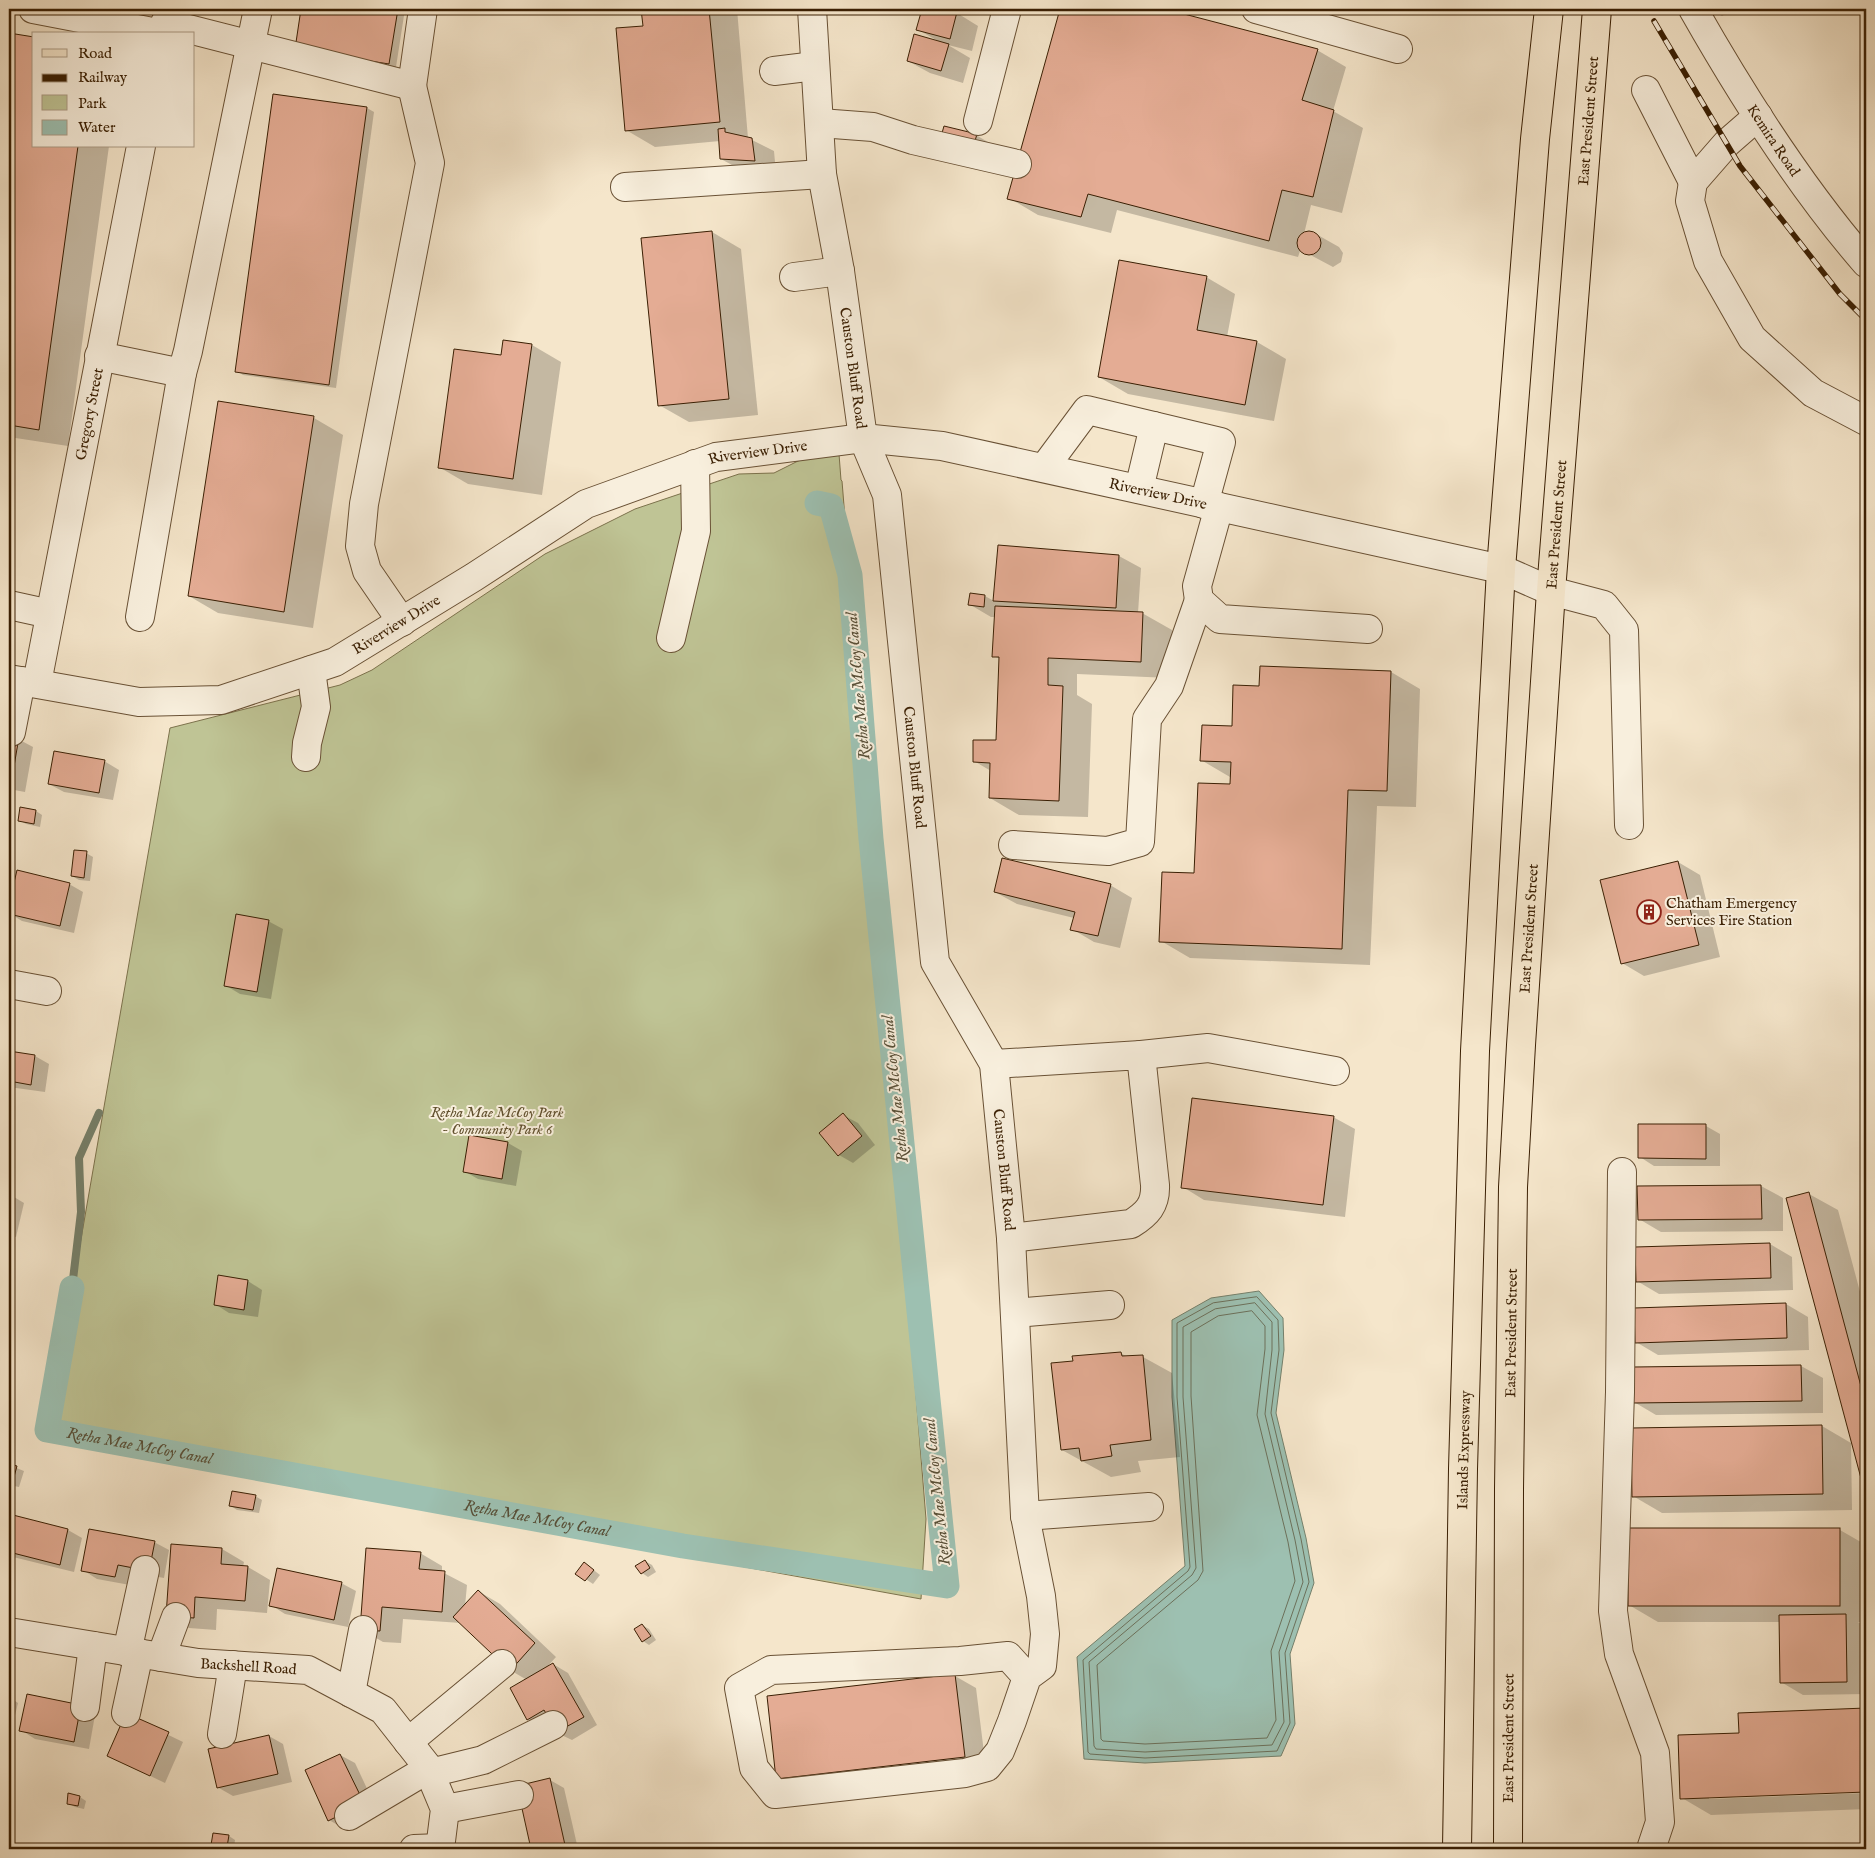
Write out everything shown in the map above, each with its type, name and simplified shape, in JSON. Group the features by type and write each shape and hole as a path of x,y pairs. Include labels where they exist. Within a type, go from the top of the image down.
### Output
{"main road":[{"path":"1501,569 1535,139 1549,9"},
{"name":"East President Street","path":"1510,1849 1509,1489 1513,1186 1552,591 1597,9"},
{"name":"Islands Expressway","path":"1457,1849 1463,1469 1475,1051 1501,569"}],"street":[{"path":"33,9 165,25 251,44 412,86"},
{"path":"140,617 182,373 258,9"},
{"path":"402,622 367,571 360,546 364,504 430,163 412,86 423,9"},
{"name":"Causton Bluff Road","path":"812,9 822,174 840,271 863,438 887,495 935,962 994,1064 1011,1238 1025,1516 1041,1596 1045,1634 1042,1666 1027,1677"},
{"path":"978,120 1007,9"},
{"path":"1256,9 1398,49"},
{"name":"Kemira Road","path":"1693,9 1758,116 1840,232 1866,263"},
{"path":"774,71 815,66"},
{"path":"1646,90 1693,182"},
{"path":"1758,116 1727,143 1693,182 1690,201 1708,260 1752,338 1813,393 1866,421"},
{"path":"820,123 874,127 913,140 1017,164"},
{"name":"Gregory Street","path":"11,732 22,681 50,614 141,148"},
{"path":"626,187 822,174"},
{"path":"794,277 840,271"},
{"path":"99,356 182,373"},
{"path":"1013,845 1108,851 1140,842 1148,719 1168,686 1200,600 1197,586 1221,442 1086,410 1044,468"},
{"path":"1139,489 1154,426"},
{"name":"Riverview Drive","path":"22,681 139,702 221,700 335,662 474,577 586,504 716,457 863,438 942,446 1501,569 1552,591 1604,605 1624,630 1629,825"},
{"path":"670,638 696,532 695,464"},
{"path":"1200,600 1220,619 1368,629"},
{"path":"9,605 50,614"},
{"path":"306,757 307,743 316,707 311,670"},
{"path":"9,984 47,991"},
{"path":"994,1064 1141,1055 1208,1048 1335,1071"},
{"path":"1011,1238 1131,1224 1146,1214 1156,1195 1141,1055"},
{"path":"1622,1172 1620,1392 1613,1612 1618,1654 1655,1754 1660,1822 1651,1849"},
{"path":"1015,1313 1110,1305"},
{"path":"1025,1516 1149,1507"},
{"path":"126,1713 142,1654 144,1570"},
{"path":"142,1654 176,1616"},
{"path":"351,1693 363,1630"},
{"name":"Backshell Road","path":"9,1632 198,1663 308,1670 383,1710 429,1771 445,1809 432,1849"},
{"path":"85,1707 93,1646"},
{"path":"1008,1656 1027,1677 1000,1751 987,1767 965,1773 775,1794 754,1768 740,1688 771,1670 960,1661 1008,1656"},
{"path":"408,1742 502,1664"},
{"path":"222,1734 233,1665"},
{"path":"349,1816 429,1771 483,1760 553,1725"},
{"path":"445,1809 519,1795"},
{"path":"1501,1849 1510,1849"}],"green space":[{"name":"Retha Mae McCoy Park - Community Park 6","path":"838,441 926,1519 921,1599 46,1440 170,728 340,685 372,670 545,554 635,509 739,474 774,473"}],"water":[{"path":"1259,1291 1283,1318 1284,1350 1276,1413 1306,1538 1314,1583 1290,1654 1295,1724 1281,1756 1145,1763 1084,1759 1077,1657 1185,1566 1172,1397 1172,1320 1211,1298"}],"building":[{"path":"301,9 398,9 389,64 295,49"},
{"path":"641,9 709,9 720,122 625,131 616,28 643,26"},
{"path":"922,9 946,9 957,12 950,39 916,30"},
{"path":"1060,9 1165,9 1318,49 1302,100 1334,110 1313,197 1282,190 1269,241 1088,194 1081,217 1007,199"},
{"path":"1712,9 1721,9 1714,13"},
{"path":"9,33 32,37 32,148 78,148 39,430 9,425"},
{"path":"914,34 949,44 941,71 907,61"},
{"path":"273,94 367,107 329,385 235,372"},
{"path":"944,126 977,134 975,141 942,133"},
{"path":"725,128 725,132 752,138 755,161 720,159 718,129"},
{"path":"712,231 729,399 658,406 641,238"},
{"path":"1309,231 1318,234 1321,243 1318,252 1309,255 1300,252 1297,243 1300,234"},
{"path":"1119,260 1207,276 1197,330 1257,341 1245,405 1098,377"},
{"path":"503,340 532,344 513,479 438,468 454,349 501,355"},
{"path":"218,401 314,416 284,612 188,596"},
{"path":"998,545 1119,555 1116,608 993,601"},
{"path":"970,593 985,595 984,607 968,605"},
{"path":"995,606 1143,612 1141,662 1048,658 1048,685 1063,686 1059,801 989,798 990,763 973,762 973,740 996,740 999,657 992,657"},
{"path":"1260,666 1391,671 1387,791 1348,790 1342,949 1159,942 1162,872 1194,873 1198,783 1230,784 1231,762 1200,761 1202,725 1232,726 1233,685 1259,686"},
{"path":"9,736 19,737 11,784 9,784"},
{"path":"54,751 105,760 99,793 48,784"},
{"path":"20,807 36,810 34,824 18,821"},
{"path":"74,850 87,851 84,878 71,876"},
{"path":"1002,858 1111,884 1098,936 1070,930 1075,912 994,892"},
{"name":"Chatham Emergency Services Fire Station","path":"1678,861 1699,945 1621,964 1600,880"},
{"path":"17,870 70,883 60,926 9,914 9,904"},
{"path":"236,914 269,920 257,992 224,986"},
{"path":"9,1051 35,1055 31,1085 9,1081"},
{"path":"1192,1098 1334,1116 1323,1205 1181,1188"},
{"path":"843,1113 862,1136 838,1156 819,1133"},
{"path":"1638,1124 1706,1124 1706,1159 1638,1158"},
{"path":"469,1135 508,1142 502,1179 463,1172"},
{"path":"1761,1185 1762,1219 1638,1220 1637,1186"},
{"path":"1809,1192 1866,1405 1866,1497 1786,1198"},
{"path":"1770,1243 1771,1278 1636,1282 1635,1247"},
{"path":"218,1275 248,1280 244,1310 214,1305"},
{"path":"1786,1303 1787,1338 1635,1343 1634,1308"},
{"path":"1121,1352 1122,1356 1143,1355 1151,1440 1110,1445 1112,1456 1081,1461 1079,1448 1061,1450 1051,1363 1073,1361 1072,1356"},
{"path":"1801,1365 1802,1401 1633,1403 1633,1367"},
{"path":"1822,1425 1823,1494 1632,1497 1631,1428"},
{"path":"9,1464 17,1466 12,1484 9,1484"},
{"path":"232,1491 256,1495 253,1510 229,1506"},
{"path":"9,1514 68,1529 60,1565 9,1552"},
{"path":"1628,1528 1840,1528 1840,1606 1628,1606"},
{"path":"89,1529 155,1541 149,1571 118,1565 115,1577 81,1571"},
{"path":"171,1544 222,1548 221,1564 248,1566 245,1601 195,1597 194,1618 166,1616"},
{"path":"366,1548 421,1552 419,1569 445,1571 442,1612 382,1607 380,1631 360,1630"},
{"path":"645,1560 650,1568 641,1574 635,1566"},
{"path":"584,1562 594,1570 585,1581 575,1574"},
{"path":"277,1568 342,1582 334,1620 269,1606"},
{"path":"478,1590 535,1643 510,1671 453,1617"},
{"path":"1846,1614 1847,1682 1780,1683 1779,1615"},
{"path":"642,1624 651,1636 642,1642 634,1629"},
{"path":"553,1663 584,1717 557,1732 544,1710 527,1720 510,1688"},
{"path":"955,1674 965,1757 776,1779 767,1696"},
{"path":"27,1694 81,1705 74,1742 19,1731"},
{"path":"1866,1708 1866,1792 1680,1799 1678,1735 1739,1733 1738,1713"},
{"path":"126,1713 169,1732 150,1776 107,1756"},
{"path":"269,1735 278,1774 217,1788 208,1749"},
{"path":"340,1754 364,1803 328,1821 305,1770"},
{"path":"550,1778 565,1845 546,1849 531,1849 517,1786"},
{"path":"68,1793 80,1796 78,1806 67,1804"},
{"path":"213,1833 229,1835 227,1847 211,1845"},
{"path":"306,1844 306,1849 288,1849 287,1845"},
{"path":"344,1845 344,1849 318,1849 318,1846"}],"waterway":[{"name":"Retha Mae McCoy Canal","path":"72,1288 47,1430 683,1546 947,1586 871,839 850,575 831,506 817,503"},
{"path":"72,1288 81,1212 79,1158 99,1113"}],"railway":[{"path":"1654,21 1740,166 1840,294 1866,320"}],"place":[{"name":"Chatham Emergency Services Fire Station","path":"1649,912"}]}
